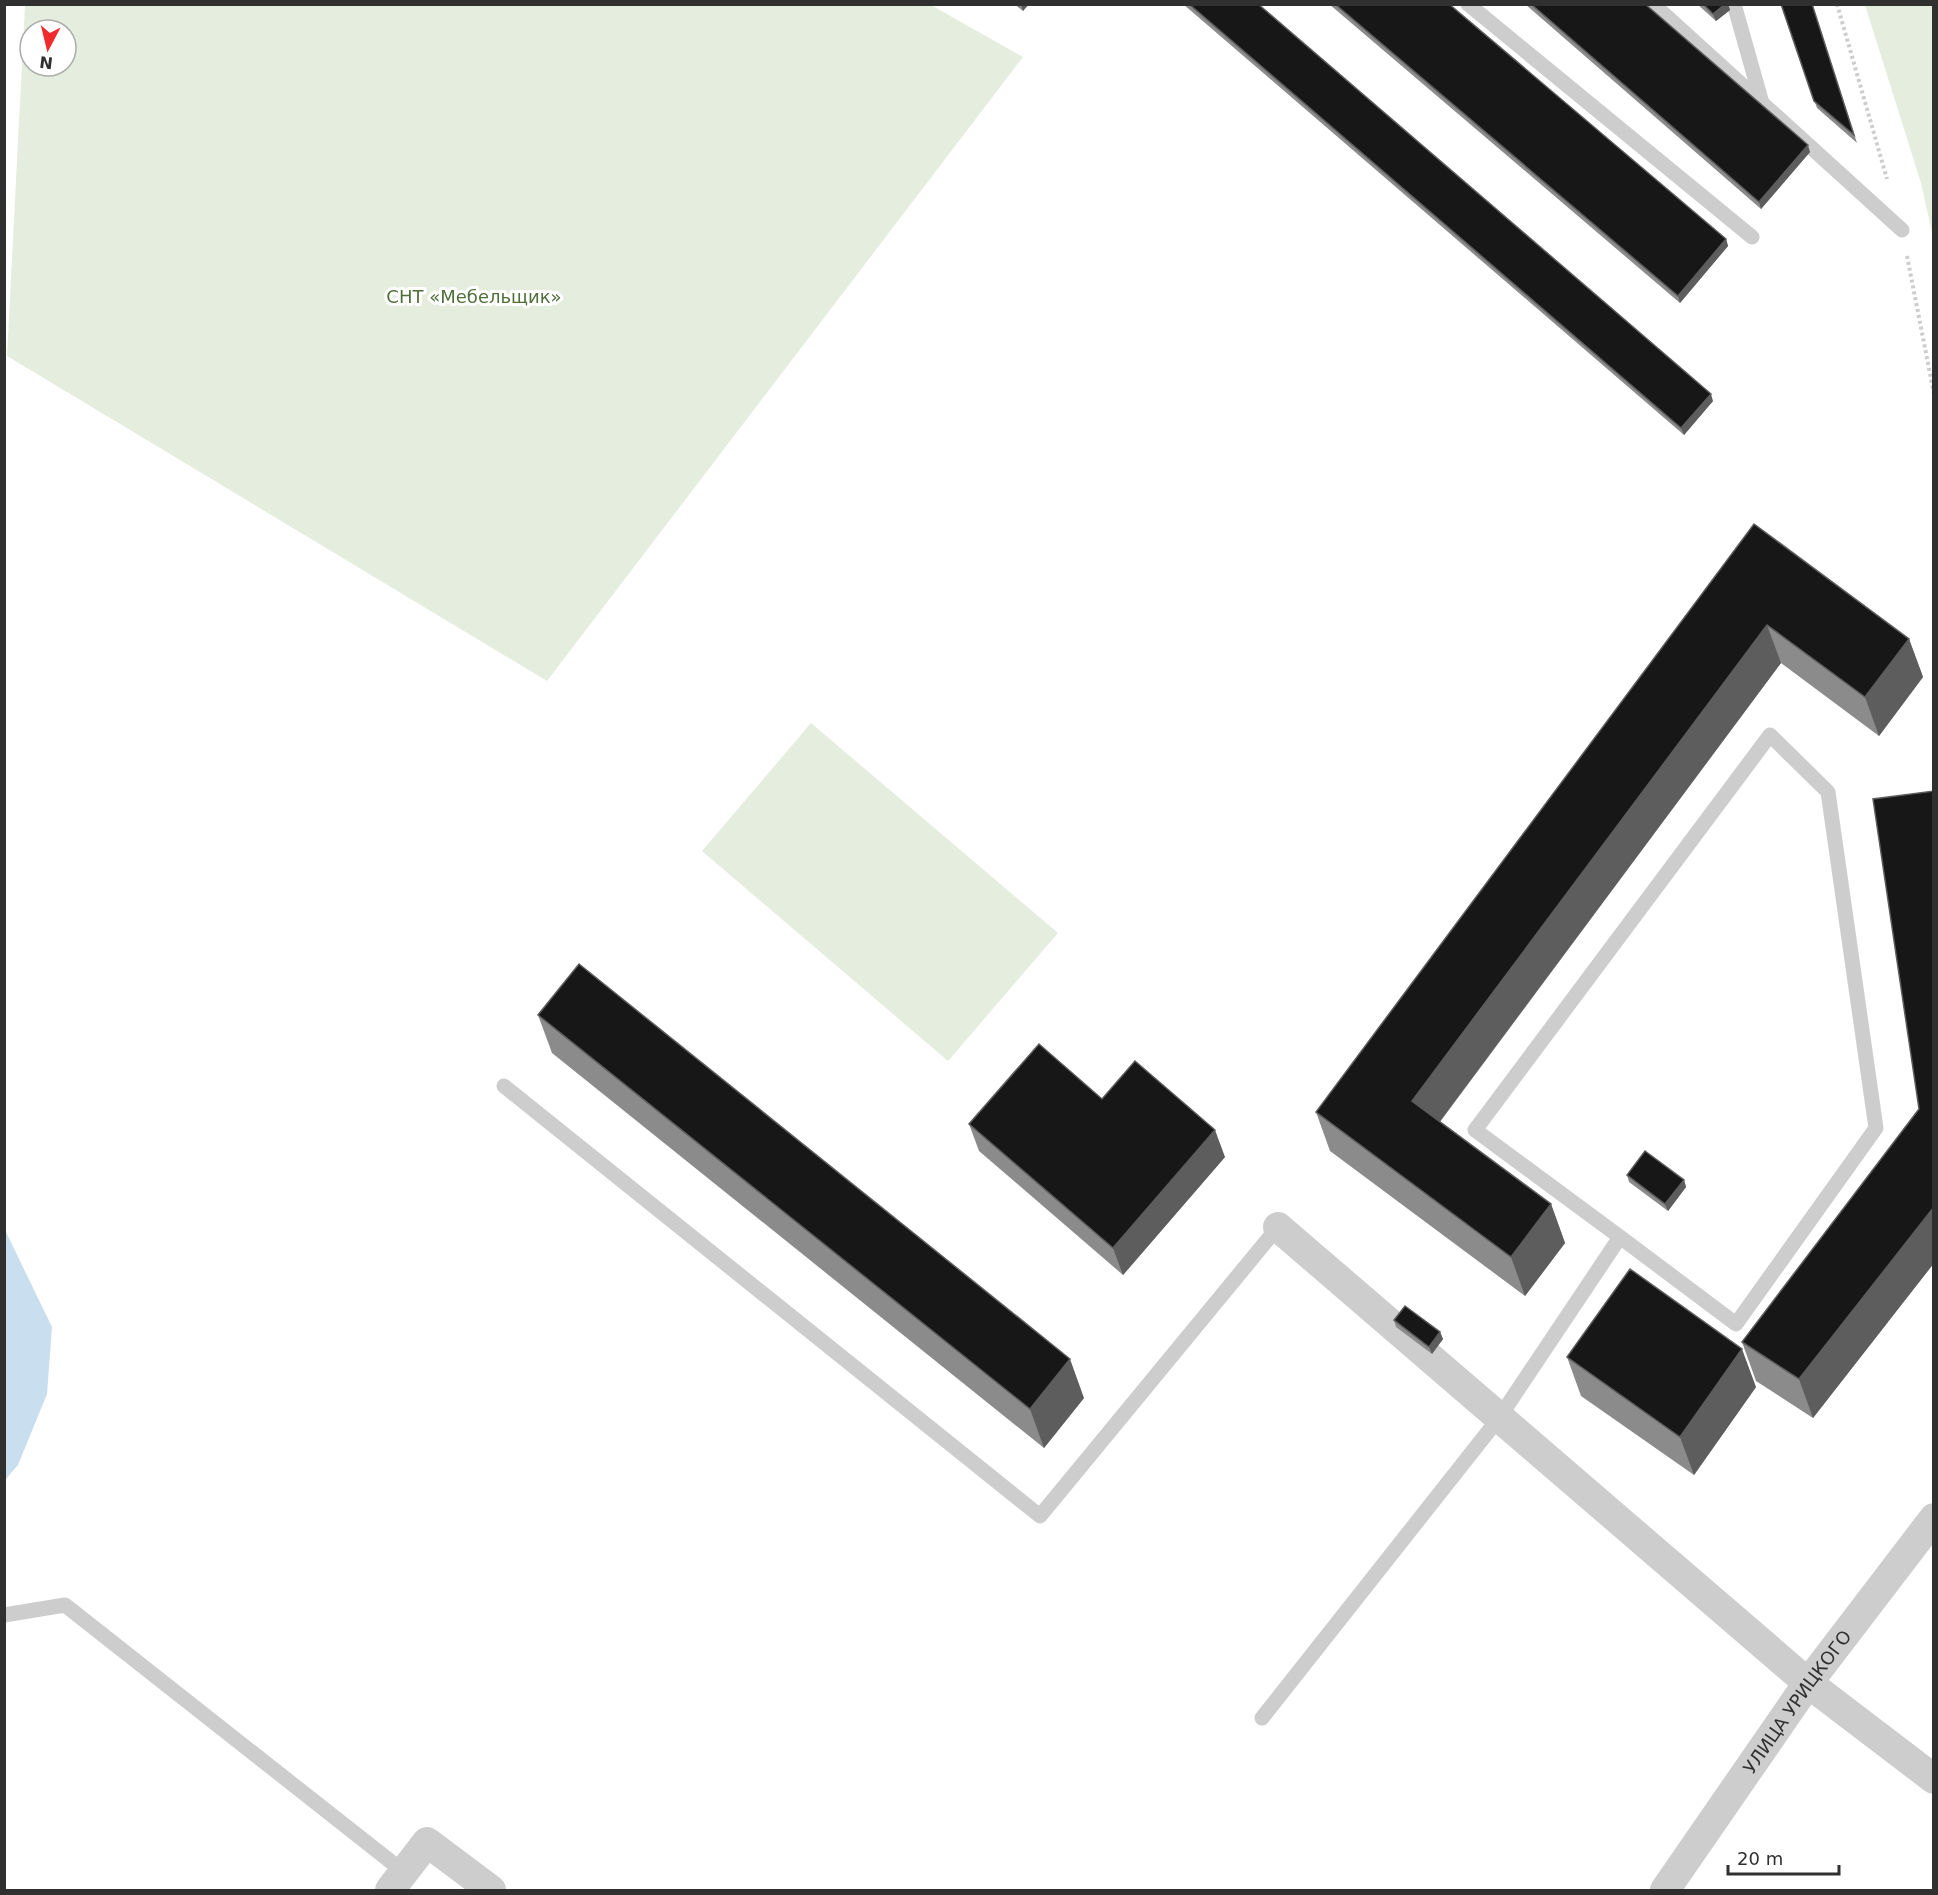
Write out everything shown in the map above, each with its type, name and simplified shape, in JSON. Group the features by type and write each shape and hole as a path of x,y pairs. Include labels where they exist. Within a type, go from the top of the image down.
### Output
{"street":[{"path":"1278,1227 1808,1683 1934,1779"},
{"name":"УЛИЦА УРИЦКОГО","path":"1665,1890 1808,1683 1934,1518"},
{"path":"397,1881 427,1842 491,1890"}],"lane":[{"path":"1468,4 1752,237"},
{"path":"1653,4 1902,230"},
{"path":"1734,4 1762,103"},
{"path":"1770,735 1828,792 1876,1128 1736,1324 1620,1237 1475,1130 1770,735"},
{"path":"504,1086 1040,1516 1278,1227"},
{"path":"1262,1718 1499,1418 1620,1237"},
{"path":"4,1615 65,1605 397,1881"}],"green space":[{"name":"СНТ «Мебельщик»","path":"25,5 931,5 1023,57 547,681 7,356 21,78 78,78 78,18 24,18"},
{"path":"1865,5 1933,5 1933,237 1921,183"},
{"path":"811,723 1058,933 948,1061 702,851"}],"water":[{"path":"5,1230 52,1327 47,1394 18,1465 5,1480"}],"building":[{"path":"1189,4 1258,4 1711,394 1681,428"},
{"path":"1335,4 1449,4 1726,239 1678,296"},
{"path":"1531,4 1645,4 1808,145 1759,202"},
{"path":"1703,4 1725,4 1713,14"},
{"path":"1781,4 1812,4 1854,135 1814,101"},
{"path":"1754,524 1909,639 1865,697 1767,625 1412,1101 1551,1204 1511,1257 1316,1112"},
{"path":"1934,791 1934,1207 1799,1379 1742,1342 1919,1109 1873,799"},
{"path":"579,964 1070,1359 1030,1409 538,1015"},
{"path":"1039,1044 1102,1099 1135,1061 1215,1130 1113,1248 969,1124"},
{"path":"1645,1151 1684,1180 1665,1204 1627,1175"},
{"path":"1630,1269 1742,1349 1680,1437 1567,1357"},
{"path":"1405,1306 1440,1332 1429,1347 1394,1320"}]}
